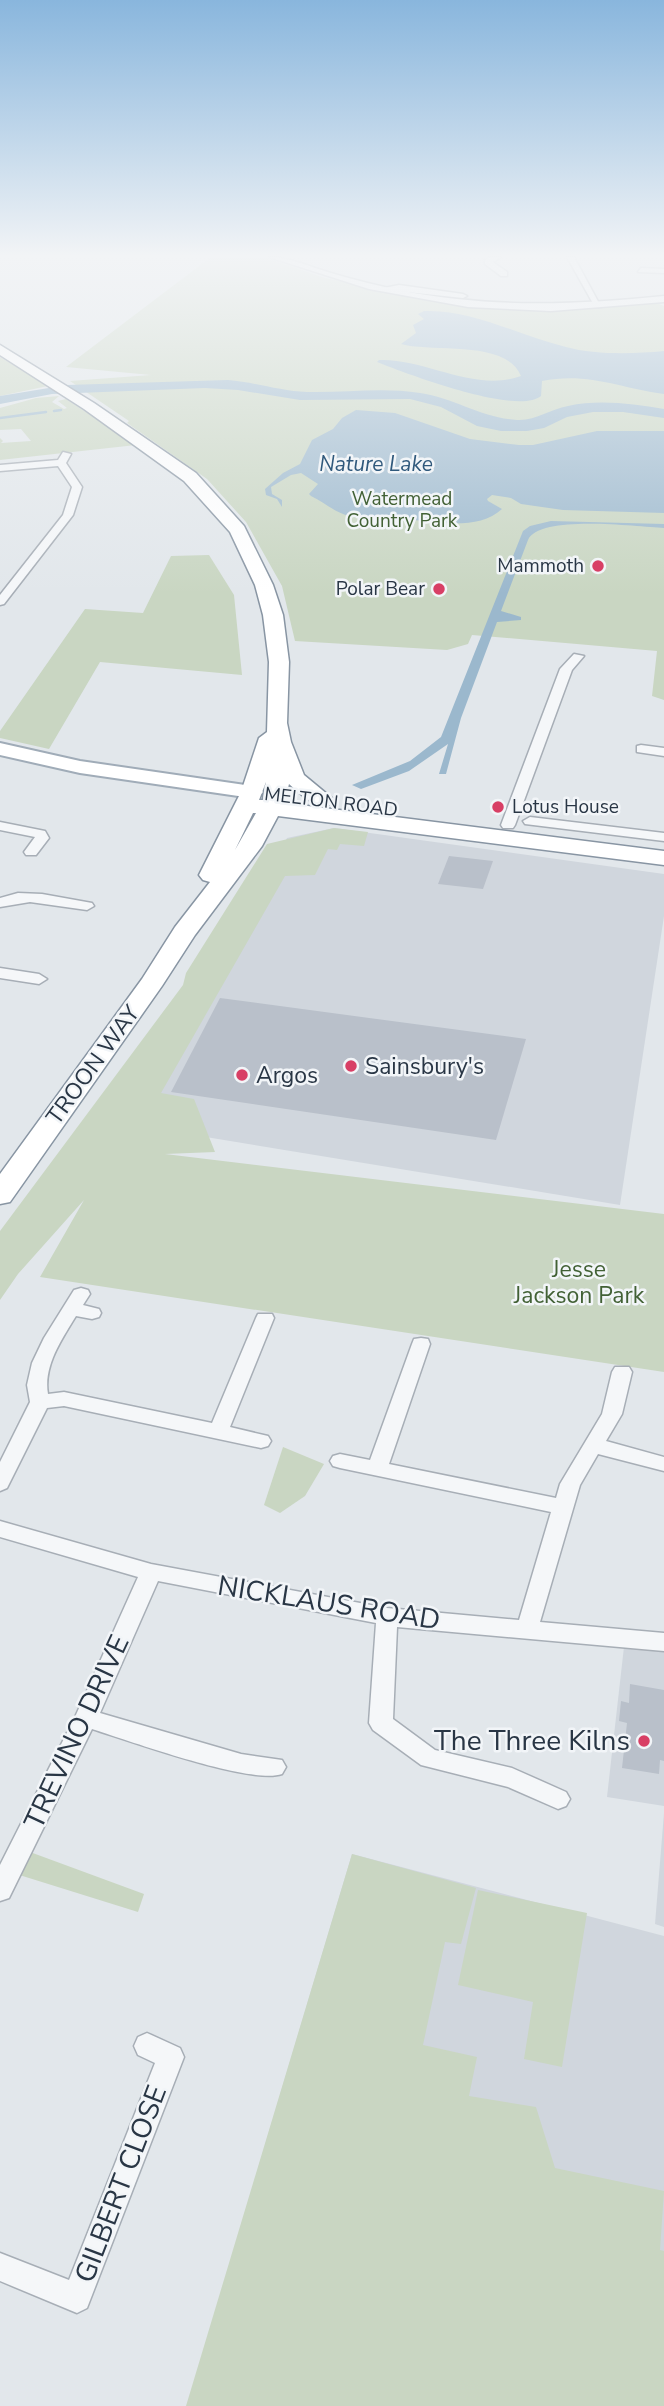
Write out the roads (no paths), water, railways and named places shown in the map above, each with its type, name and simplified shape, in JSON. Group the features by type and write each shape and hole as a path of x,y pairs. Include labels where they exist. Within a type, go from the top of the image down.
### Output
{"highway":[{"path":"31,369 89,405 190,477 238,530 264,585 273,615 279,662 274,800"},
{"path":"278,733 294,778 322,799"},
{"name":"TROON WAY","path":"184,932 278,733"},
{"name":"MELTON ROAD","path":"249,798 322,799 568,830 664,858"},
{"name":"TROON WAY","path":"0,1195 153,981 184,932 254,841 274,800"},
{"name":"MELTON ROAD","path":"274,800 355,818 630,850 664,846"},
{"name":"MELTON ROAD","path":"254,841 269,829 282,825 355,818"}],"main road":[{"name":"MELTON ROAD","path":"0,749 249,798"},
{"name":"MELTON ROAD","path":"0,764 68,778 249,798"}],"street":[{"path":"0,468 64,459 78,486 68,516 0,602"},
{"path":"519,823 566,669 578,656"},
{"path":"641,749 664,752"},
{"path":"0,826 40,834 42,838 31,852"},
{"path":"568,830 664,837"},
{"path":"0,903 8,897 19,896 87,906"},
{"path":"0,973 38,979"},
{"path":"0,1483 40,1402 36,1383 54,1339 76,1301 92,1313"},
{"path":"218,1432 265,1318"},
{"path":"378,1467 423,1357"},
{"path":"527,1630 570,1484 593,1446 609,1399 622,1372"},
{"path":"40,1402 64,1399 261,1441"},
{"path":"593,1446 664,1464"},
{"path":"340,1461 562,1507"},
{"name":"NICKLAUS ROAD","path":"0,1529 150,1572 387,1617 664,1642"},
{"name":"TREVINO DRIVE","path":"0,1890 86,1718 150,1572"},
{"path":"387,1617 381,1723 429,1758 512,1778 558,1799"},
{"path":"86,1718 241,1764 274,1767"},
{"name":"GILBERT CLOSE","path":"0,2267 77,2298 171,2057 147,2046"}],"water":[{"path":"396,369 434,369 486,380 521,376 517,369 664,369 664,394 574,378 542,381 541,396 528,401 509,401 461,391"},
{"path":"228,380 307,392 406,391 445,399 492,416 517,420 530,419 568,406 604,403 664,409 664,418 623,412 593,412 567,417 544,428 501,431 477,426 441,407 410,399 300,400 238,390 205,388 52,394 0,404 0,396 67,385"},
{"name":"Nature Lake","path":"356,410 395,413 470,439 519,445 533,445 597,431 664,431 664,513 563,510 521,504 511,498 492,495 488,501 502,509 491,517 478,521 449,523 354,517 311,496 309,494 318,484 301,473 291,475 271,487 272,494 282,500 282,507 277,499 266,495 265,489 283,473 300,464 312,440 333,429 342,418"},
{"path":"551,521 664,524 664,528 590,524 550,527 536,532 528,540 501,611 521,617 521,620 497,622 461,718 446,774 439,774 448,744 409,771 361,789 352,785 410,761 441,737 523,531 530,526"}],"waterway":[{"path":"54,411 61,410"},
{"path":"0,418 46,412"}],"place":[{"name":"Mammoth","path":"598,566"},
{"name":"Polar Bear","path":"439,589"},
{"name":"Lotus House","path":"498,807"},
{"name":"Sainsbury's","path":"351,1066"},
{"name":"Argos","path":"242,1075"},
{"name":"The Three Kilns","path":"644,1741"}],"park label":[{"name":"Watermead Country Park","path":"402,510"},
{"name":"Jesse Jackson Park","path":"579,1282"}]}
